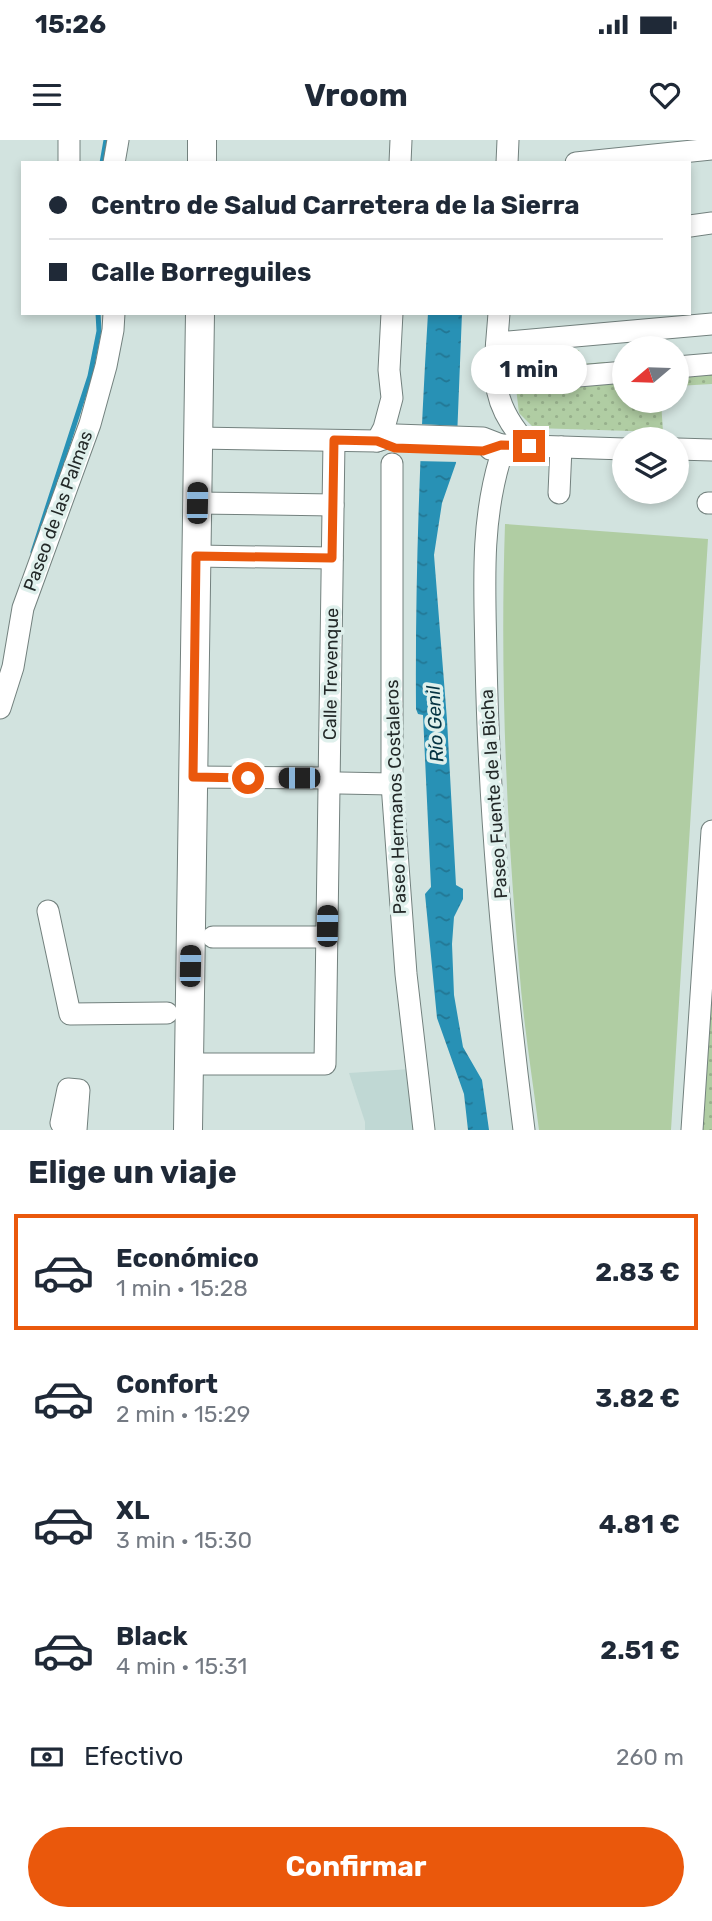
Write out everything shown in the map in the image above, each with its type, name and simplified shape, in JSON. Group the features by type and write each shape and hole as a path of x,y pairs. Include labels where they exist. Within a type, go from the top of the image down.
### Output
{"main road":[{"path":"202,140 202,161"},
{"path":"188,1130 200,315"}],"street":[{"path":"69,140 69,161"},
{"path":"114,161 118,140"},
{"path":"400,161 401,140"},
{"path":"507,161 508,140"},
{"path":"595,161 712,149"},
{"path":"691,226 712,223"},
{"name":"Paseo de las Palmas","path":"0,708 13,667 23,608 90,424 106,366 114,315"},
{"name":"Paseo Hermanos Costaleros","path":"392,315 389,370 392,398 392,784 406,974 424,1130"},
{"path":"499,315 495,382 499,400 514,430 529,446"},
{"path":"497,343 712,324"},
{"path":"690,366 712,364"},
{"path":"508,382 612,373"},
{"path":"198,438 334,440 390,447 612,449"},
{"name":"Calle Trevenque","path":"189,1064 325,1064 334,781 334,440"},
{"path":"559,493 561,447"},
{"name":"Paseo Fuente de la Bicha","path":"492,448 491,489 484,542 488,756 511,1030 524,1130"},
{"path":"689,449 712,450"},
{"path":"197,503 333,505"},
{"path":"196,556 332,558"},
{"path":"193,777 392,784"},
{"path":"692,1130 712,831"},
{"path":"48,911 70,1014 167,1013"},
{"path":"213,937 322,937"}],"shaded area":[{"path":"410,1069 418,1130 365,1130 365,1122 349,1073"}],"green space":[{"path":"579,350 581,364 605,362 606,373 612,372 612,413 662,413 663,427 612,427 612,430 534,428 519,413 512,355"},
{"path":"712,363 712,384 690,385 690,365"},
{"path":"505,524 708,539 671,1130 539,1130 514,911 505,745"},
{"path":"712,927 712,1130 699,1130"}],"water":[{"name":"Río Genil","path":"428,315 462,315 456,463 442,503 434,555 456,885 463,889 463,899 454,917 454,995 463,1047 482,1080 489,1130 468,1130 464,1094 437,1018 425,894 431,887 423,715 418,714 416,709"}],"pier":[{"path":"418,424 461,426 460,462 415,461"}],"waterway":[{"path":"102,161 106,140"},
{"path":"33,552 90,376 99,331 98,315"}],"route":[{"path":"248,778 193,777 196,556 332,558 334,440 377,441 395,448 483,451 501,445 529,446"}]}
